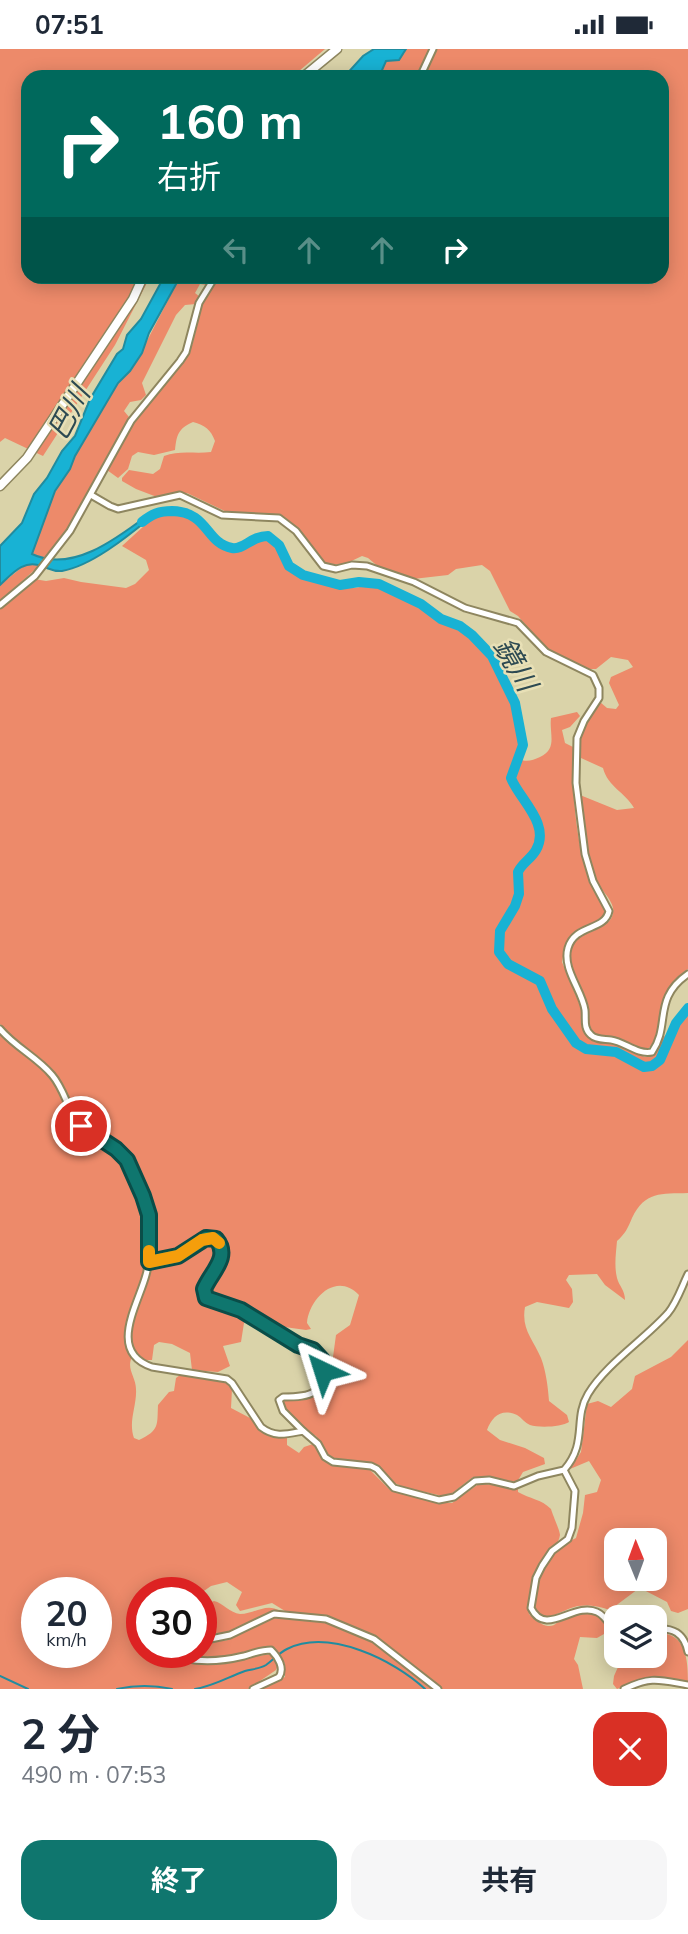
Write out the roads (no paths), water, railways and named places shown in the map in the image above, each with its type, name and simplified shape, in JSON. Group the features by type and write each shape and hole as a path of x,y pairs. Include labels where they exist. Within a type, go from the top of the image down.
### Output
{"main road":[{"path":"312,70 337,49"},
{"path":"0,486 27,458 133,299 140,284"}],"street":[{"path":"423,70 433,49"},
{"path":"0,605 39,571 70,531 131,421 186,352 199,303 211,284"},
{"path":"91,495 118,509 180,495 222,516 279,518 296,531 323,566 337,569 352,565 367,566 414,582 465,608 518,623 546,652 593,675 599,688 599,698 576,738 576,783 584,854 593,881 610,911 605,921 577,933 572,938 566,954 584,1006 584,1022 589,1033 596,1039 617,1041 640,1052 652,1052 657,1044 668,996 676,982 688,974"},
{"path":"0,1029 54,1077 81,1126 116,1149 127,1160 143,1196 149,1215 149,1262 128,1329 128,1344 135,1357 144,1365 152,1367 227,1379 267,1432 281,1436 303,1431"},
{"path":"149,1262 178,1256 206,1238 218,1241 222,1256 204,1289 206,1298 241,1310 298,1345 313,1350 323,1361 322,1379 316,1391 307,1396 282,1397 279,1400 283,1411 318,1444 325,1457 333,1462 371,1466 394,1488 439,1500 454,1497 475,1481 489,1480 514,1486 538,1476 564,1470 578,1450 583,1408 588,1394 670,1310 688,1274"},
{"path":"564,1470 575,1491 572,1528 568,1539 552,1551 542,1566 536,1578 531,1608 533,1613 552,1622 572,1612 594,1611 604,1617"},
{"path":"217,1638 230,1635 274,1614 326,1619 374,1639 438,1689"},
{"path":"667,1629 679,1633 685,1640 688,1652"},
{"path":"217,1660 262,1650 273,1651 281,1665 279,1677 253,1689"},
{"path":"624,1689 653,1679 688,1685"}],"water":[{"path":"374,49 406,49 399,60 386,61 382,70 350,70"},
{"path":"160,284 176,284 149,333 142,353 118,383 55,491 32,554 47,559 77,557 107,543 148,515 151,515 150,518 108,550 85,563 59,571 29,564 0,585 0,546 22,523 34,494 75,436 90,399 117,354 123,349 127,335 141,319"}],"waterway":[{"name":"鏡川","path":"142,522 159,512 184,513 200,522 216,540 232,548 268,536 279,545 289,566 303,575 340,585 359,582 379,584 421,604 441,619 460,626 472,635 492,656 515,703 523,745 511,778 537,821 540,831 536,850 518,872 519,894 500,931 499,952 508,964 540,981 552,1009 576,1043 586,1049 616,1052 644,1067 652,1066 660,1060 676,1023 688,1008"},
{"path":"195,1689 264,1666 287,1649 304,1643 322,1642 360,1650 379,1658 425,1689"},
{"path":"0,1676 28,1689"},
{"path":"117,1689 144,1686 172,1689"}],"water label":[{"name":"巴川","path":"68,412"}]}
